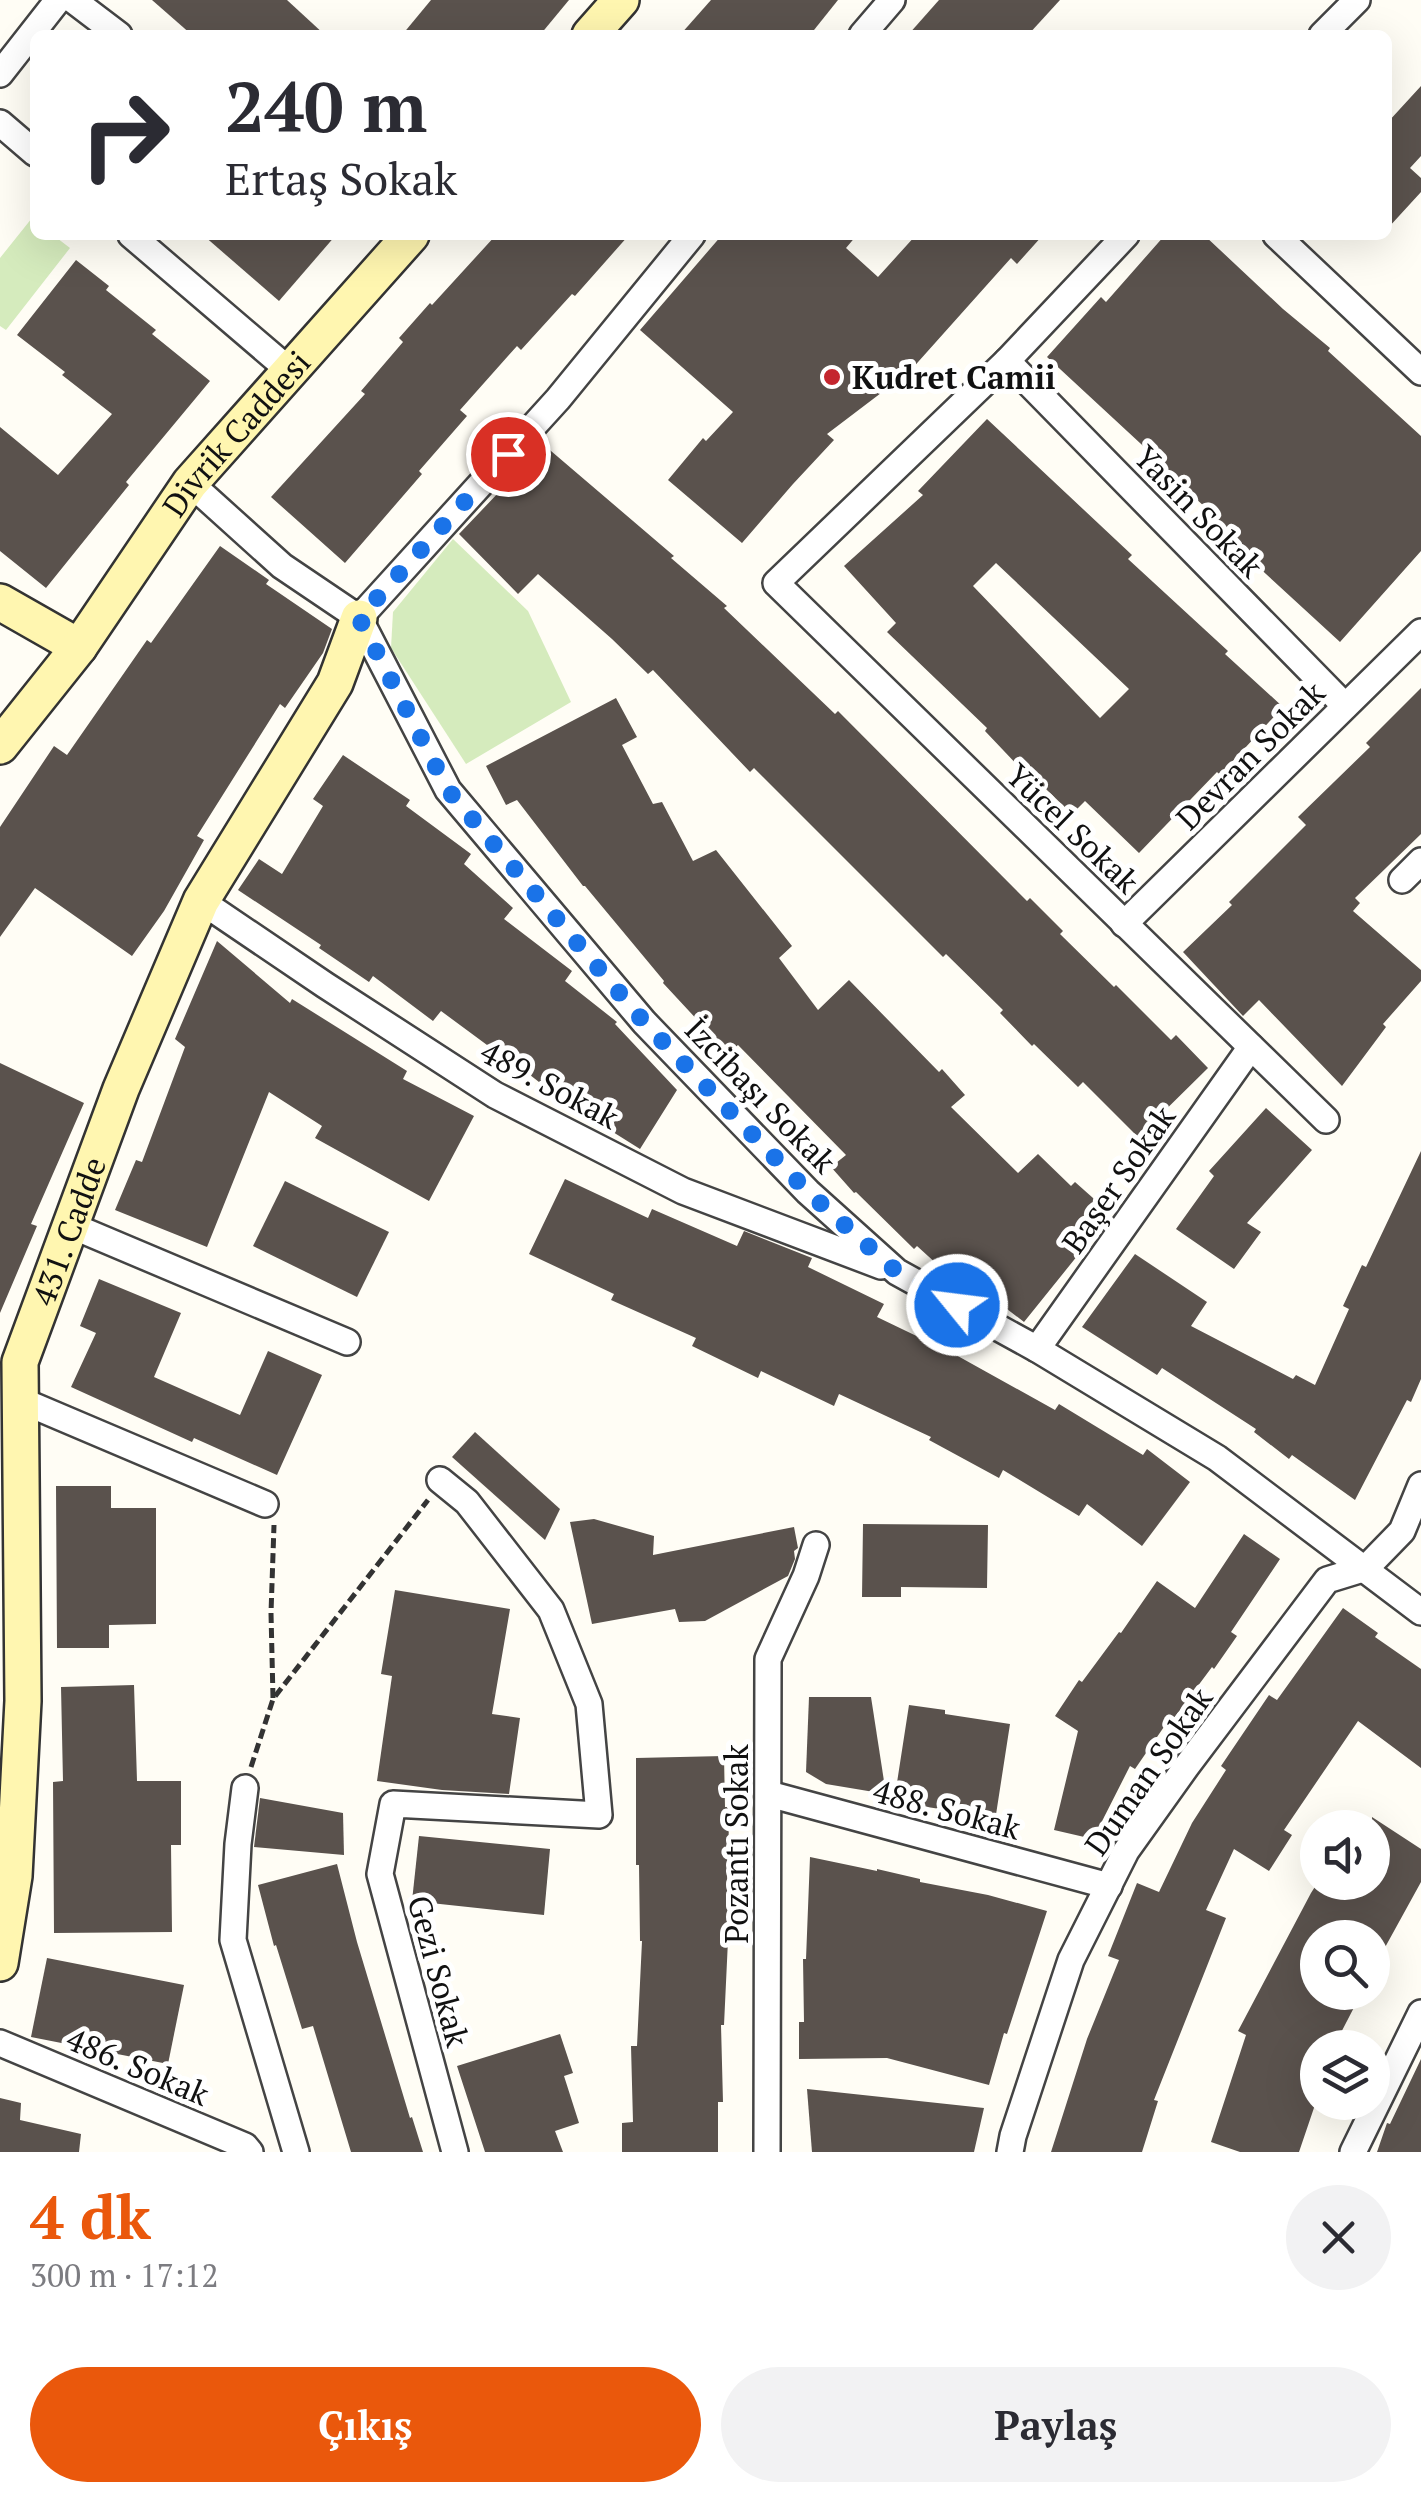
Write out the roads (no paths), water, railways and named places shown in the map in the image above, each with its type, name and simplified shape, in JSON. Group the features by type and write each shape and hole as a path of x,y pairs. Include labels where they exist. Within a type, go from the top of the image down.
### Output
{"street":[{"path":"34,30 58,0"},
{"path":"73,0 112,30"},
{"path":"594,30 621,0"},
{"path":"866,30 892,0"},
{"path":"1327,30 1356,0"},
{"path":"0,74 30,36"},
{"path":"0,123 30,149"},
{"path":"137,240 290,371"},
{"name":"Divrik Caddesi","path":"0,746 80,647 190,483 290,371 396,240"},
{"path":"359,618 558,398 688,240"},
{"path":"1006,360 1121,240"},
{"path":"1281,240 1421,372"},
{"name":"Yücel Sokak","path":"1006,360 776,583 1326,1120"},
{"name":"Yasin Sokak","path":"1006,360 1345,706"},
{"name":"İzcibaşı Sokak","path":"190,483 282,566 359,618 448,790 644,1022 808,1192 897,1272 1217,1458 1421,1612"},
{"path":"0,602 80,647"},
{"name":"431. Cadde","path":"0,1962 14,1876 11,1700 20,1362 121,1090 201,901 335,682 359,618"},
{"name":"Devran Sokak","path":"1124,924 1421,632"},
{"path":"1402,880 1421,861"},
{"name":"489. Sokak","path":"201,901 494,1096 683,1190 897,1272"},
{"name":"Başer Sokak","path":"1037,1350 1251,1047"},
{"path":"70,1225 347,1342"},
{"path":"20,1400 265,1504"},
{"name":"Gezi Sokak","path":"440,1480 467,1502 551,1610 589,1704 599,1815 393,1804 380,1874 455,2152"},
{"name":"Duman Sokak","path":"1010,2152 1071,1960 1136,1837 1327,1580 1366,1568 1402,1531 1421,1485"},
{"name":"Pozantı Sokak","path":"767,2152 768,1659 816,1545"},
{"path":"245,1788 234,1940 296,2152"},
{"name":"488. Sokak","path":"769,1794 1109,1886"},
{"path":"1354,2152 1421,2013"},
{"name":"486. Sokak","path":"0,2043 244,2146 250,2152"}],"place":[{"name":"Kudret Camii","path":"832,377"}]}
